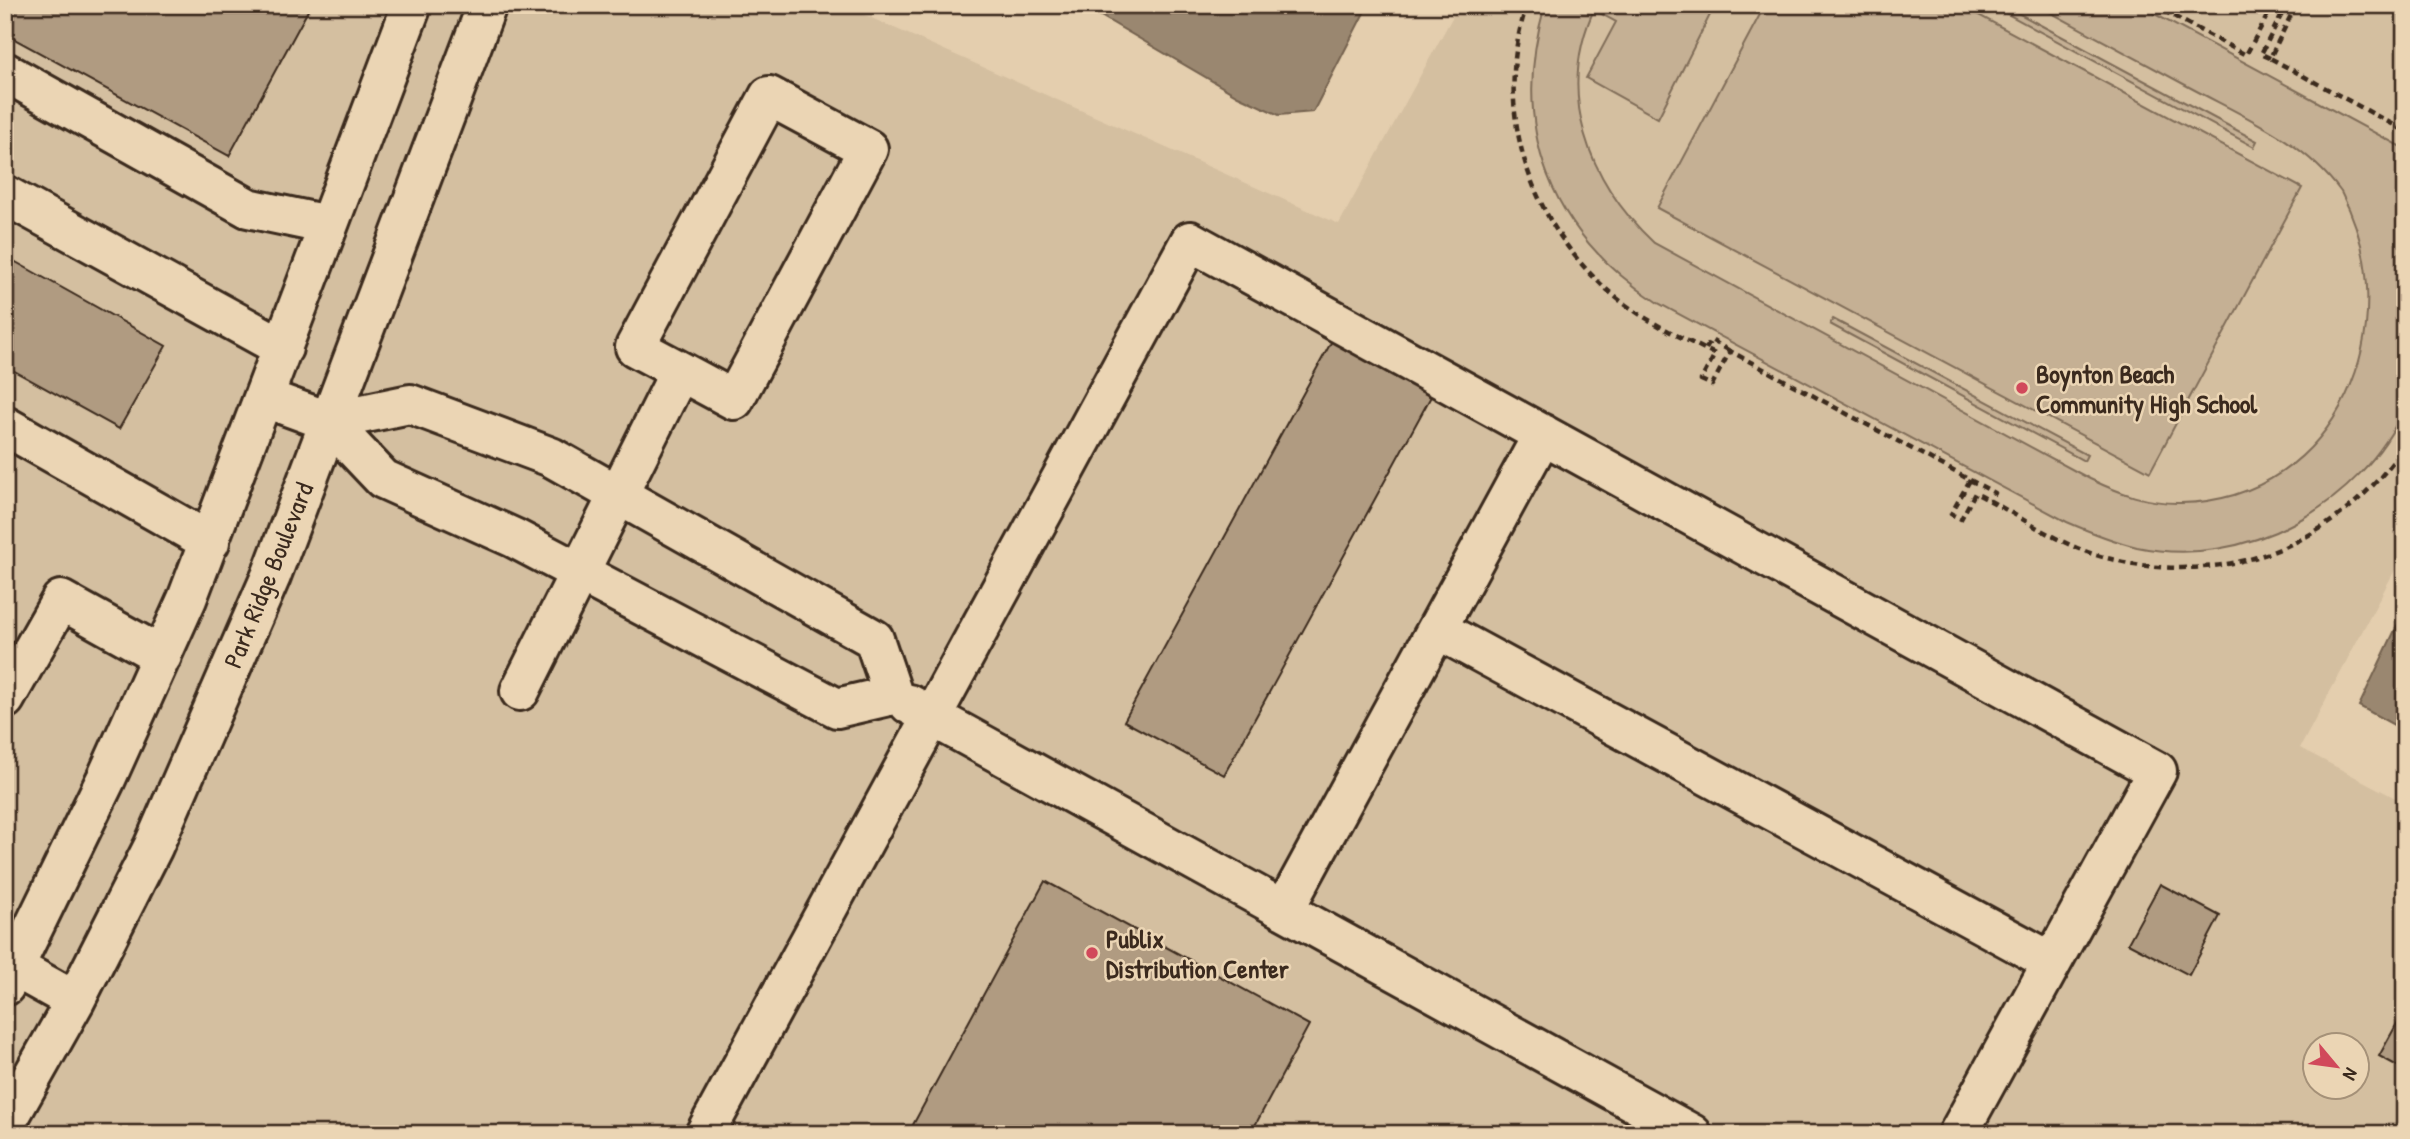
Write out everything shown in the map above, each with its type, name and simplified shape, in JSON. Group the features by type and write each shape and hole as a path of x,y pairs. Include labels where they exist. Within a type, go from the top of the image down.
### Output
{"street":[{"path":"75,1001 8,972 106,779 210,542 412,5"},
{"name":"Park Ridge Boulevard","path":"5,1125 75,1001 153,847 271,576 487,5"},
{"path":"5,72 248,208 328,225"},
{"path":"769,96 868,149 734,400 680,371 635,347 769,96"},
{"path":"5,195 283,348"},
{"path":"705,1134 1190,241 2157,771 1958,1134"},
{"path":"520,691 680,371"},
{"path":"265,398 328,421 383,479 514,538 837,708 893,695 1692,1134"},
{"path":"328,421 410,404 551,457 874,639 893,695"},
{"path":"5,426 210,542"},
{"path":"1284,910 1543,434"},
{"path":"5,699 61,600 162,656"},
{"path":"1437,629 2052,962"}],"path":[{"path":"1527,5 1513,62 1514,113 1525,165 1545,213 1572,256 1615,297 1642,315 1715,354 1701,380 1712,385 1730,351"},
{"path":"2153,5 2246,55 2273,5"},
{"path":"2281,5 2285,8 2261,54 2405,131"},
{"path":"2270,58 2296,5"},
{"path":"1706,349 1711,340 1995,494 1990,501"},
{"path":"1970,480 1951,514 1961,519 1975,494 2064,542 2091,553 2164,569 2216,566 2262,556 2325,526 2364,496 2405,445"}],"shaded area":[{"path":"5,5 842,5 1339,224 1459,5 2405,5 2405,551 2300,748 2405,803 2405,1134 5,1134"},
{"path":"1082,5 1368,5 1313,112 1279,115 1238,96"},
{"path":"1545,5 1596,5 1584,38 1578,71 1578,103 1584,134 1611,192 1631,219 1654,243 2090,479 2134,497 2181,503 2236,494 2282,472 2319,438 2346,396 2362,347 2367,295 2360,243 2341,192 2310,158 2252,120 2037,5 2138,5 2405,149 2405,407 2385,442 2360,474 2329,501 2295,523 2257,539 2218,549 2177,552 2128,545 2067,522 1658,303 1621,275 1590,244 1565,211 1548,175 1536,136 1532,94 1535,51"},
{"path":"1602,5 1715,5 1658,118 1586,78 1616,22 1598,12"},
{"path":"1765,5 1960,5 2302,188 2150,472 1657,208"},
{"path":"2001,5 2257,141 2254,147 1998,9"},
{"path":"1833,319 2087,455 2084,461 1830,324"},
{"path":"2405,609 2405,731 2359,706"}],"building":[{"path":"5,5 311,5 229,156 5,34"},
{"path":"5,256 166,346 119,429 5,366"},
{"path":"1334,337 1434,391 1224,775 1124,721"},
{"name":"Publix Distribution Center","path":"1045,881 1309,1025 1252,1131 1258,1134 908,1134"},
{"path":"2160,884 2220,916 2189,975 2128,943"},
{"path":"2405,1009 2405,1070 2379,1056"}],"place":[{"name":"Boynton Beach Community High School","path":"2022,388"},
{"name":"Publix Distribution Center","path":"1092,953"}]}
